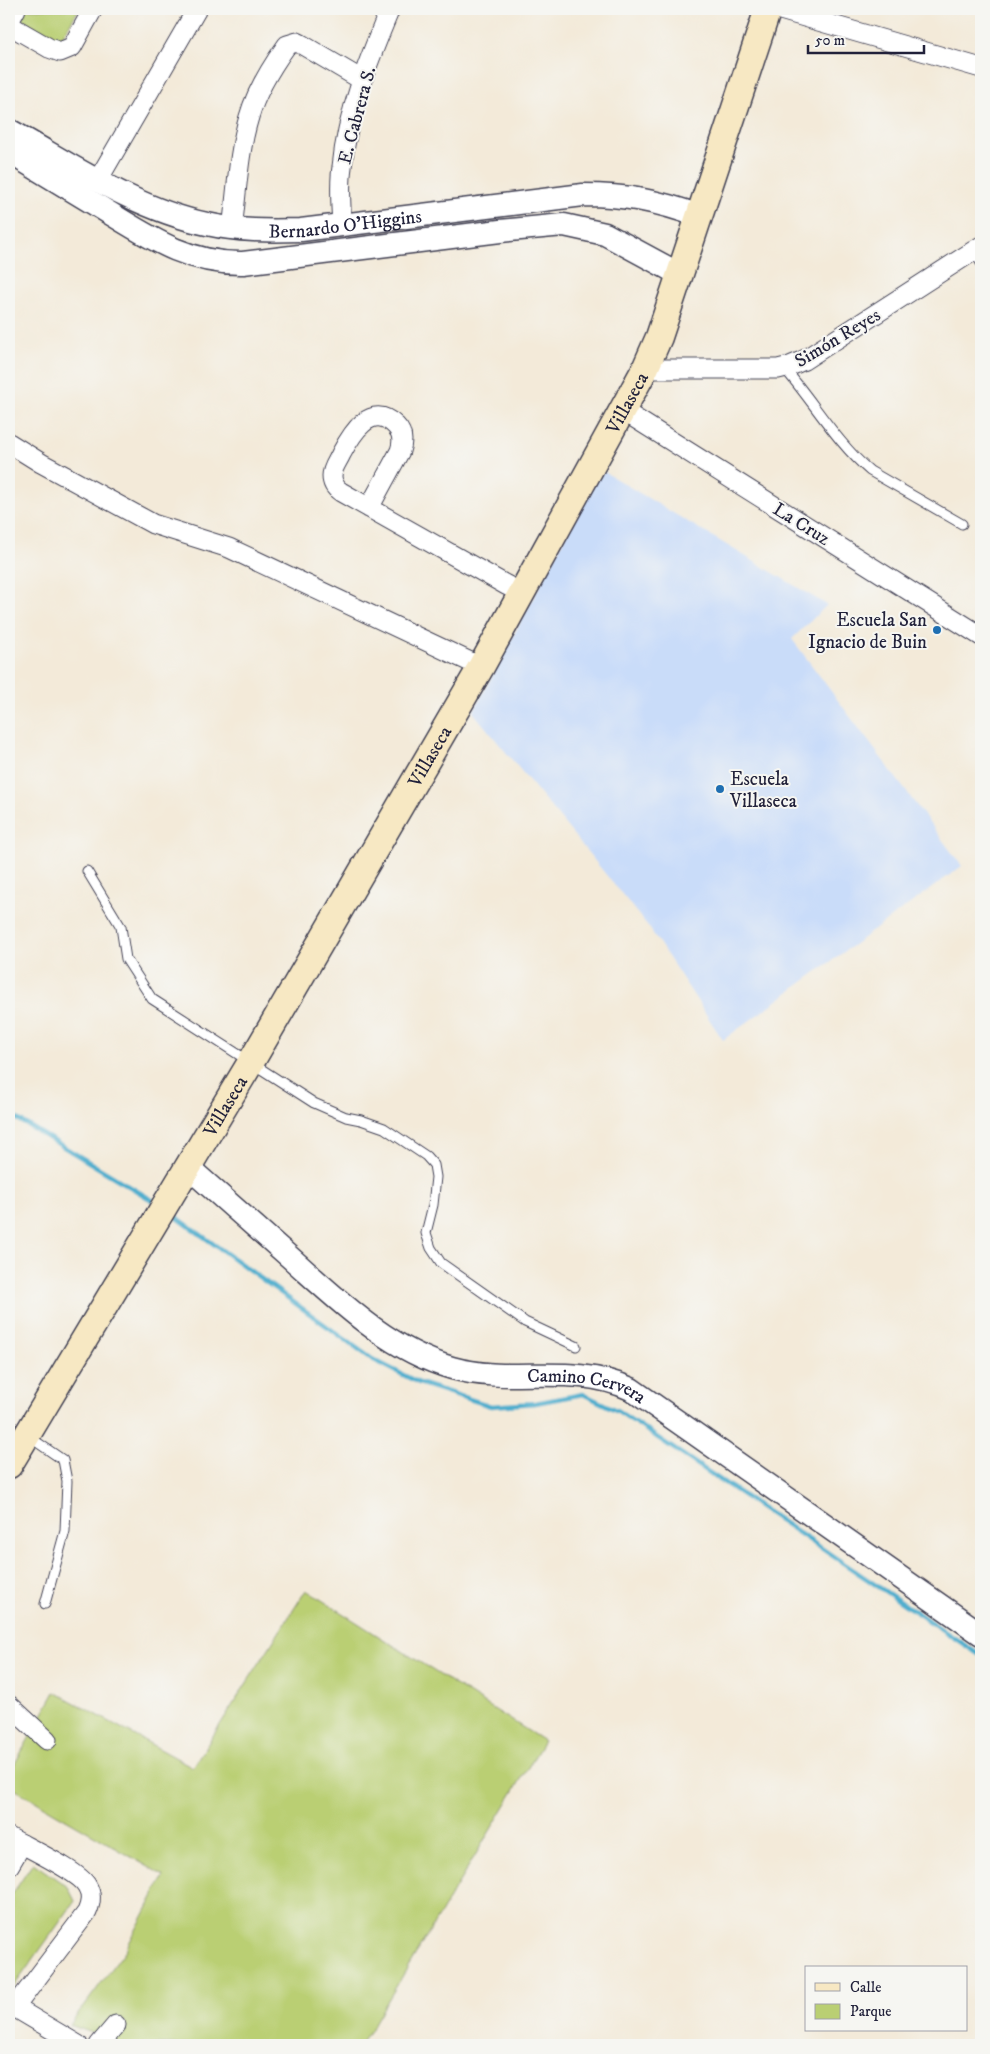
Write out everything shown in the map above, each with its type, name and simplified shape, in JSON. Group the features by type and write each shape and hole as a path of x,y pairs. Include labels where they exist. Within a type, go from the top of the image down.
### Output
{"main road":[{"name":"Villaseca","path":"9,1465 251,1062 481,667 645,369 680,274 768,9"}],"street":[{"path":"16,9 9,23 49,48 60,52 72,46 94,9"},
{"path":"98,180 197,9"},
{"name":"E. Cabrera S.","path":"342,225 342,167 352,115 362,80 390,9"},
{"path":"777,9 981,68"},
{"path":"232,229 244,136 249,115 261,88 287,45 296,42 301,44 362,80"},
{"name":"Bernardo O'Higgins","path":"9,130 98,180 160,210 206,224 232,229 301,230 583,195 642,199 662,203 699,216"},
{"name":"Bernardo O'Higgins","path":"9,152 153,239 186,255 202,260 229,263 305,256 500,231 564,226 605,234 680,274"},
{"path":"301,230 305,256"},
{"name":"Simón Reyes","path":"645,369 752,370 784,368 804,360 979,254"},
{"name":"La Cruz","path":"622,410 981,636"},
{"path":"369,508 400,451 402,441 400,432 394,424 377,418 366,421 357,428 332,473 333,482 337,489 369,508 522,594"},
{"path":"9,442 41,463 153,524 229,548 481,667"},
{"name":"Camino Cervera","path":"188,1167 345,1306 374,1328 406,1348 436,1362 468,1371 502,1375 579,1374 606,1379 631,1389 981,1634"},
{"path":"9,1705 47,1740"},
{"path":"9,1866 15,1841 83,1880 90,1892 91,1898 87,1912 12,2006 78,2045"},
{"path":"99,2045 116,2025"}],"lane":[{"path":"784,368 862,464 870,471 962,524"},
{"path":"87,871 121,927 126,959 152,999 314,1103 346,1117 384,1128 426,1156 434,1165 436,1177 433,1205 426,1233 431,1248 442,1263 525,1322 576,1346"},
{"path":"27,1435 63,1460 67,1481 65,1531 45,1604"}],"shaded area":[{"name":"Escuela Villaseca","path":"601,470 827,605 792,639 962,866 723,1040 648,926 473,712"}],"green space":[{"path":"27,9 79,9 58,44 21,19"},
{"path":"306,1590 544,1741 361,2045 89,2045 95,2034 70,2025 125,1951 164,1876 9,1786 9,1774 55,1692 193,1767"},
{"path":"33,1863 68,1887 75,1901 12,1989 9,1987 9,1899"}],"waterway":[{"path":"9,1114 152,1200"},
{"path":"175,1216 372,1359 419,1383 491,1406 535,1403 583,1394 618,1411 981,1656"}],"place":[{"name":"Escuela San Ignacio de Buin","path":"937,630"},
{"name":"Escuela Villaseca","path":"720,789"}]}
